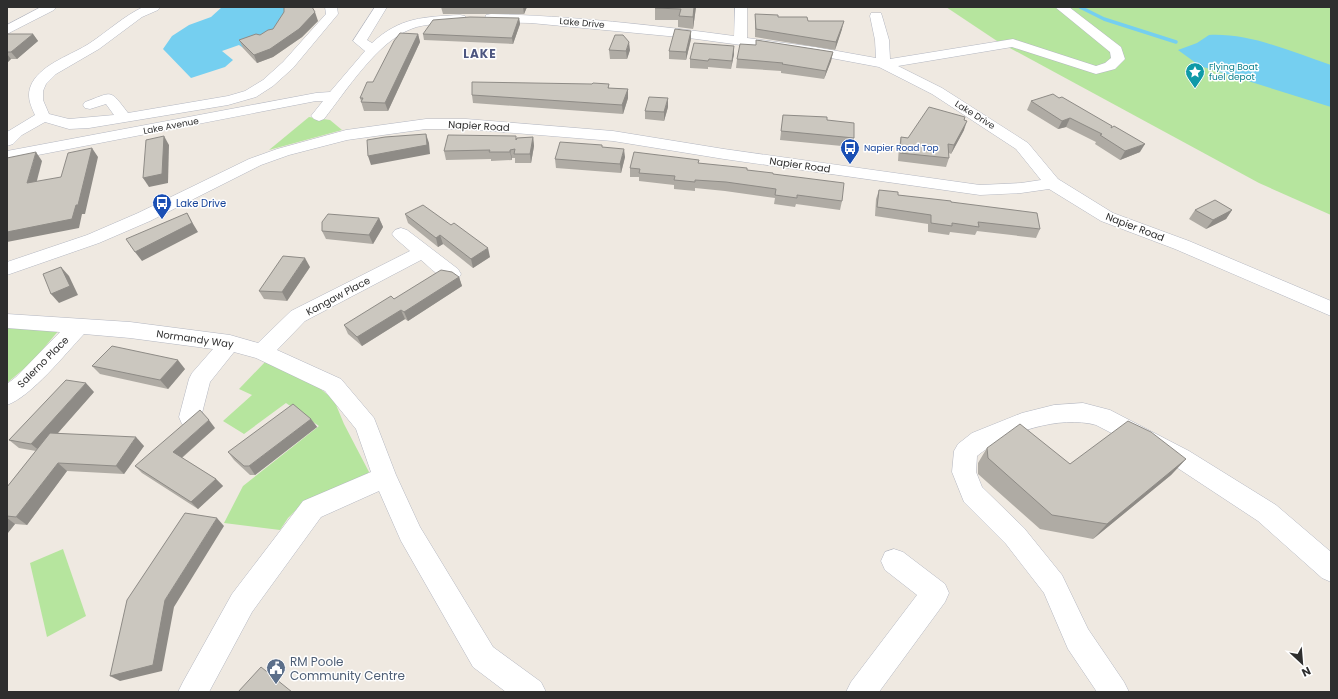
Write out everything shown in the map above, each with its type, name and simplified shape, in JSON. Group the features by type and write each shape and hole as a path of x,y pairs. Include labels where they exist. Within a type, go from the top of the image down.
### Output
{"street":[{"path":"7,30 50,7"},
{"path":"43,117 36,100 36,91 40,82 51,70 94,46 138,14 154,7"},
{"path":"7,140 16,132 43,117 69,124 89,123 237,98 257,90 274,77 303,50 332,14 332,7"},
{"path":"373,50 360,41 381,7"},
{"path":"424,7 421,13 424,23"},
{"path":"740,40 741,7"},
{"path":"876,16 882,40 883,64 1013,43 1096,70 1110,66 1118,59 1116,50 1061,7"},
{"name":"Lake Drive","path":"318,116 373,50 396,30 424,23 474,18 580,18 815,51 883,64 937,91 1004,133 1022,146 1052,183"},
{"name":"Lake Avenue","path":"7,156 316,97 334,96"},
{"path":"90,105 109,98 124,118"},
{"name":"Napier Road","path":"7,270 86,242 137,220 269,156 346,135 426,124 466,124 613,136 724,154 980,190 1021,188 1052,183 1106,217 1182,245 1331,309"},
{"path":"401,234 451,274"},
{"name":"Kangaw Place","path":"262,352 298,316 422,252"},
{"name":"Normandy Way","path":"7,321 130,330 230,343 262,352 333,385 366,425 385,477 399,505 410,533 483,656 531,692"},
{"name":"Salerno Place","path":"7,396 24,383 78,327"},
{"path":"190,417 200,379 230,343"},
{"path":"1114,692 1078,638 1053,584 1015,536 973,494 964,472 966,451 980,440 1022,422 1054,414 1083,412 1102,417 1181,458 1267,514 1331,569"},
{"path":"193,692 242,603 312,509 385,477"},
{"path":"861,692 935,593 894,561"}],"green space":[{"path":"946,7 1331,7 1331,215 1259,183 997,41"},
{"path":"309,117 330,120 342,130 269,150"},
{"path":"7,326 59,330 32,362 7,383"},
{"path":"266,361 311,381 334,400 344,424 369,472 363,480 305,501 288,518 280,530 224,523 243,486 319,426 286,403 244,434 223,421 252,395 239,389"},
{"path":"63,549 86,616 47,637 30,563"}],"water":[{"path":"222,7 294,7 252,54 239,45 222,51 233,60 225,67 191,78 163,49 172,36 189,25 211,17"},
{"path":"1209,35 1225,35 1256,40 1331,65 1331,107 1200,66 1178,50 1197,43"}],"building":[{"path":"284,7 312,7 315,12 299,29 270,49 254,55 239,40 256,34 260,35 273,29 284,12"},
{"path":"655,7 694,7 693,17 679,16 681,9"},
{"path":"755,14 778,15 778,17 807,17 808,21 844,21 836,42 756,29"},
{"path":"470,17 519,18 512,38 423,34 433,20"},
{"path":"675,29 691,31 686,52 669,51"},
{"path":"400,33 418,34 385,103 361,102 363,98 360,98 367,82 373,82 394,41"},
{"path":"8,34 33,34 11,52 7,52"},
{"path":"615,35 623,35 629,42 626,51 609,50"},
{"path":"756,40 833,52 826,71 782,64 783,63 737,59 740,44 756,45"},
{"path":"694,43 734,46 732,61 690,59"},
{"path":"472,82 593,83 609,84 608,88 628,89 622,105 472,95"},
{"path":"1053,94 1059,98 1062,97 1112,126 1111,128 1114,126 1145,144 1125,151 1100,135 1102,134 1070,118 1062,121 1031,101"},
{"path":"649,97 668,98 664,112 645,111"},
{"path":"929,107 965,117 964,120 967,121 954,145 948,144 949,158 900,153 901,137 908,138"},
{"path":"783,115 827,117 827,120 854,123 854,138 781,131"},
{"path":"426,134 427,145 368,156 367,140"},
{"path":"448,135 516,136 516,140 517,138 533,137 530,154 514,154 515,149 510,150 510,152 489,152 490,150 444,151"},
{"path":"164,136 162,174 143,178 146,140"},
{"path":"560,142 602,145 602,147 624,149 620,164 555,159"},
{"path":"92,148 78,205 76,205 72,219 7,232 7,158 36,152 27,183 61,177 68,153"},
{"path":"634,152 699,160 698,163 747,168 747,170 844,183 842,201 797,195 797,198 775,195 776,189 726,182 674,180 675,176 639,173 640,169 630,168"},
{"path":"879,190 898,192 898,195 1037,213 1040,229 978,222 979,227 952,223 952,226 931,223 931,215 877,207"},
{"path":"1215,200 1232,210 1213,220 1195,210"},
{"path":"423,205 451,225 454,223 488,248 471,259 440,235 436,238 405,214"},
{"path":"187,213 192,223 135,252 126,239"},
{"path":"328,214 379,218 369,235 322,231 322,222"},
{"path":"283,256 305,258 282,292 259,291"},
{"path":"61,267 70,286 51,294 43,274"},
{"path":"441,270 452,272 459,277 404,312 401,310 357,337 344,325 391,296 394,299"},
{"path":"112,346 178,360 160,380 92,366"},
{"path":"66,380 86,383 31,444 9,440"},
{"path":"293,404 311,419 249,466 244,466 228,452"},
{"path":"200,410 209,420 173,452 216,479 191,502 135,466"},
{"path":"1128,421 1151,432 1186,459 1107,524 1052,515 988,458 987,448 1020,424 1070,464"},
{"path":"50,433 136,437 116,466 58,463 16,517 7,516 7,487"},
{"path":"185,513 217,518 165,600 153,665 110,676 127,600"},
{"path":"261,667 292,692 238,692"}],"waterway":[{"path":"1080,7 1104,19 1176,42"}],"place":[{"name":"Flying Boat fuel depot","path":"1195,89"},
{"name":"Napier Road Top","path":"850,165"},
{"name":"Lake Drive","path":"162,220"},
{"name":"RM Poole Community Centre","path":"276,685"}],"district":[{"name":"LAKE","path":"480,53"}]}
